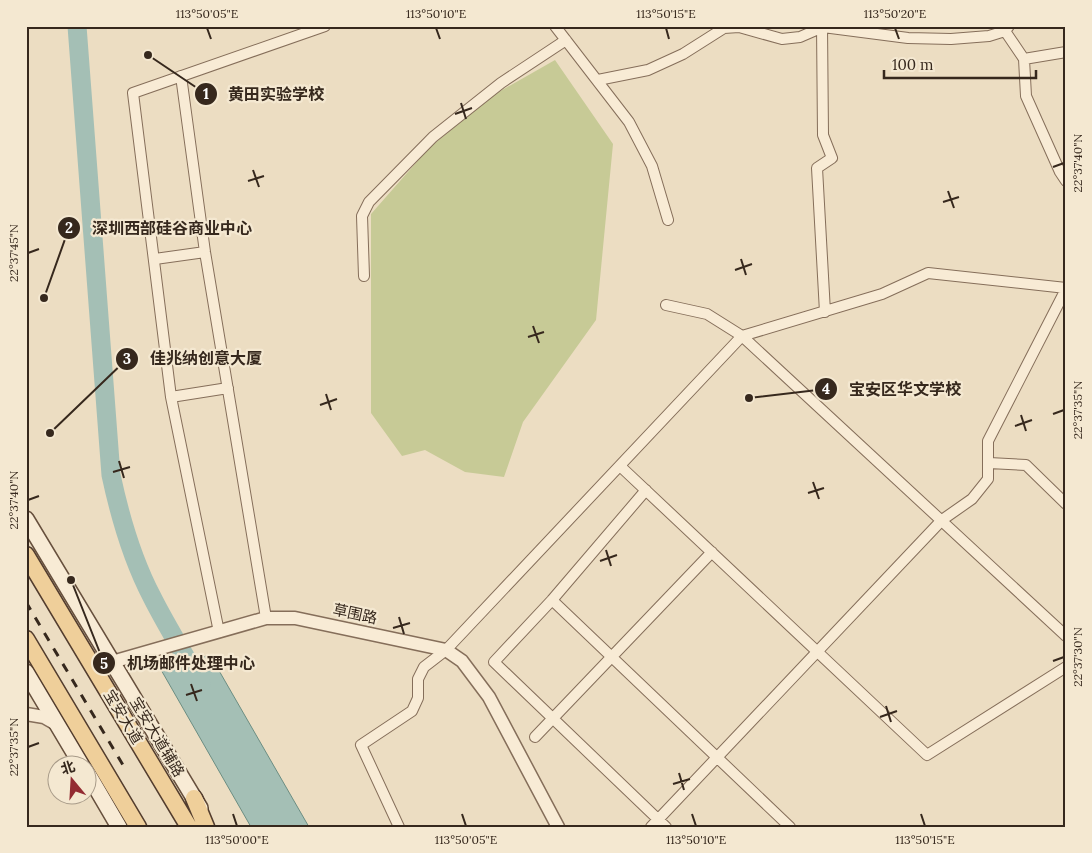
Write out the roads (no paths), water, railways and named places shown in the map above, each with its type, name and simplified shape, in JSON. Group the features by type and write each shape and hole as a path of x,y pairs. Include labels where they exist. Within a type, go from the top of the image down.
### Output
{"main road":[{"name":"宝安大道辅路","path":"26,518 211,827"},
{"name":"宝安大道","path":"26,555 190,827"},
{"path":"26,640 138,827"},
{"path":"26,672 76,756"},
{"path":"98,791 119,827"},
{"path":"194,798 206,827"}],"street":[{"path":"219,632 171,397 133,93 324,26"},
{"path":"555,26 629,122 652,166 668,220"},
{"path":"598,80 648,70 683,54 724,28 739,27 782,39 800,37 823,27 916,38 988,36 1007,29 1024,59 1026,96 1060,172 1066,181"},
{"path":"823,27 823,135 832,158 817,168 825,312"},
{"path":"364,276 362,216 369,202 433,137 501,83 566,40"},
{"path":"1024,59 1066,52"},
{"path":"182,76 206,252 266,618"},
{"path":"154,259 206,252"},
{"path":"399,827 361,745 412,711 418,698 418,680 424,667 446,650 742,336 882,294 928,273 1066,288 988,442 988,479 978,493 942,520 717,757 658,824 553,718 494,662 552,600 646,490"},
{"path":"666,305 707,314 742,336 1066,636"},
{"path":"171,397 228,388"},
{"path":"989,463 1026,465 1066,504"},
{"path":"620,466 927,754 1066,667"},
{"path":"535,737 712,552"},
{"path":"552,600 717,757 784,825"},
{"name":"草围路","path":"112,662 266,618 295,618 446,650 462,661 489,697 558,827"},
{"path":"26,714 44,717 58,725"}],"waterway":[{"path":"77,26 111,475 118,506 138,568 158,608 201,684"}],"railway":[{"path":"26,602 126,770"}],"place":[{"name":"黄田实验学校","path":"148,55"},
{"name":"深圳西部硅谷商业中心","path":"44,298"},
{"name":"宝安区华文学校","path":"749,398"},
{"name":"佳兆纳创意大厦","path":"50,433"},
{"name":"机场邮件处理中心","path":"71,580"}]}
